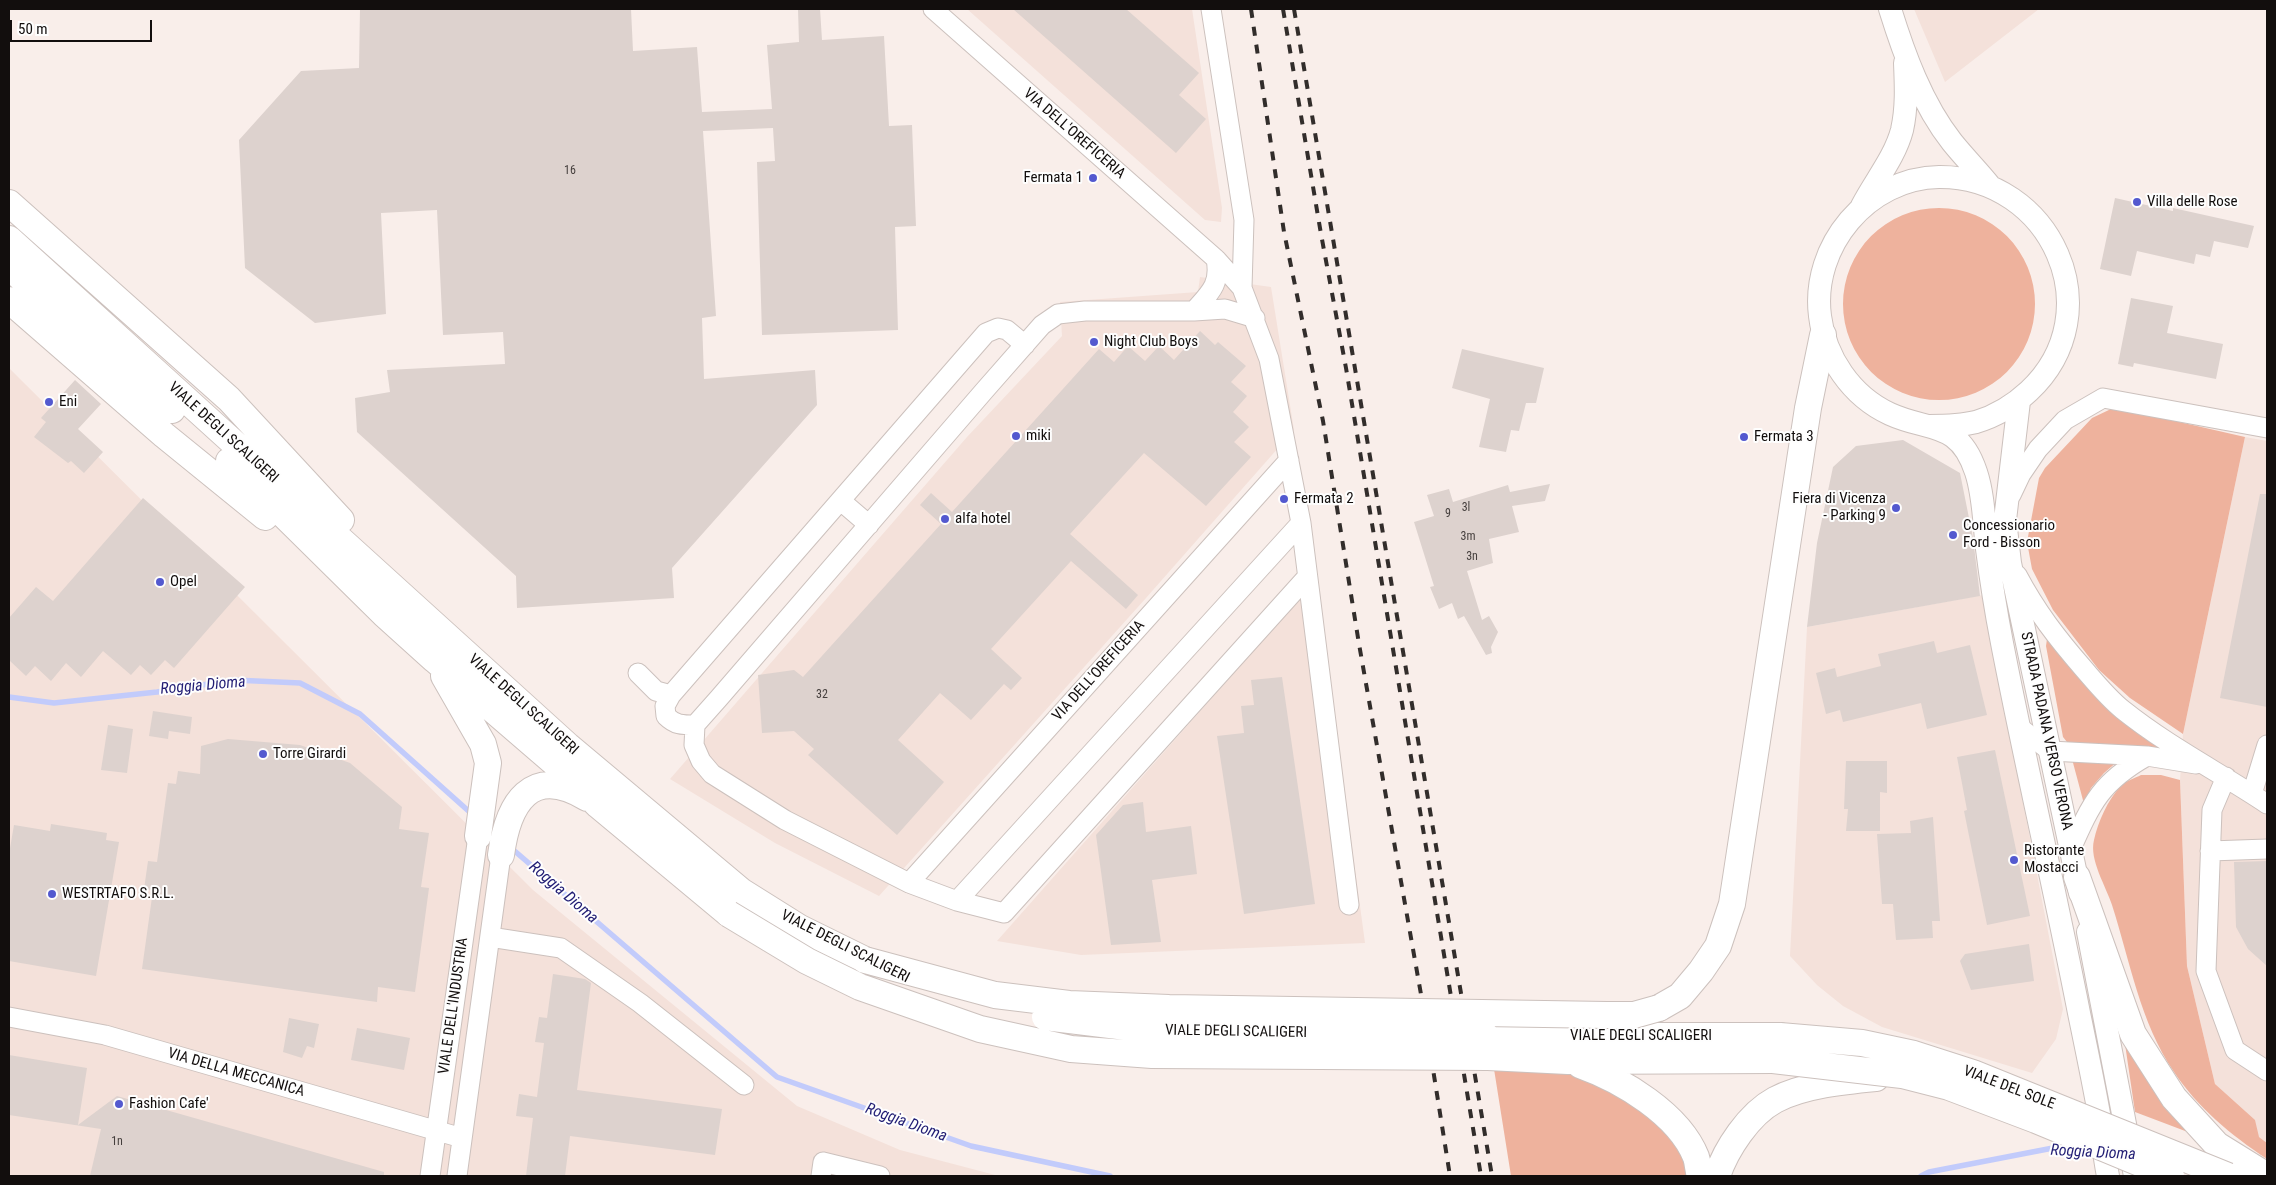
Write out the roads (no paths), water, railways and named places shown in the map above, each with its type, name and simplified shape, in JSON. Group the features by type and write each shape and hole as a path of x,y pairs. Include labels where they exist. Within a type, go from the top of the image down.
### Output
{"highway":[{"path":"9,203 229,399 336,514 392,604"},
{"name":"VIALE DEGLI SCALIGERI","path":"9,239 234,442 392,604 435,660 565,772 598,805 728,914 807,960 876,993 980,1029 1071,1049 1152,1056 1488,1057 1568,1061 1776,1048"},
{"name":"VIALE DEGLI SCALIGERI","path":"9,267 392,604 568,746 741,891 800,928 908,980 985,1005 1065,1021 1151,1030 1486,1036 1776,1048"},
{"path":"9,300 164,435 392,604"},
{"path":"865,960 994,995 1069,1004 1169,1008 1634,1015 1659,1008 1680,996 1701,971 1718,946 1732,904 1808,408 1823,335"},
{"path":"435,660 483,744 488,763 478,836"},
{"path":"503,844 515,807 531,789 546,784 572,789 598,805"},
{"path":"2077,878 2133,1034 2174,1098 2217,1145 2229,1165 2267,1175"},
{"name":"VIALE DEL SOLE","path":"1776,1048 1862,1043 1922,1057 2229,1165"},
{"name":"VIALE DEL SOLE","path":"1776,1048 1949,1087 2027,1116 2171,1176"},
{"path":"1568,1061 1598,1071 1624,1085 1662,1111 1680,1130 1696,1157 1700,1176"},
{"path":"1717,1176 1731,1145 1751,1121 1774,1101 1796,1092 1842,1081 1902,1075"}],"main road":[{"path":"1890,9 1905,55 1931,108 1951,141 1990,186"},
{"path":"1860,209 1890,159 1901,131 1906,110 1905,55"},
{"name":"STRADA PADANA VERSO VERONA","path":"1929,426 1953,426 1976,422 1998,413 2018,401 2038,383 2053,361 2063,337 2068,311 2067,285 2060,259 2049,236 2033,215 2013,198 1990,186 1964,178 1936,177 1908,182 1883,193 1860,209 1844,226 1832,245 1824,267 1820,289 1819,312 1823,335 1831,355 1842,374 1856,391 1892,415 1950,433 1968,452 1976,473 1981,496 1992,592 2078,1009 2102,1133 2106,1168"},
{"name":"STRADA PADANA VERSO VERONA","path":"2018,401 2005,520 2010,564 2077,878 2134,1171"}],"street":[{"name":"VIA DELL'OREFICERIA","path":"933,9 1216,259 1242,288 1269,359 1301,523 1349,905"},
{"path":"1210,9 1244,220 1242,288"},
{"path":"1194,311 1216,284 1218,272 1216,259"},
{"path":"1255,318 1225,309 1194,311 1085,311 1058,314 1042,325 695,725 694,745 701,761 712,774 785,820 909,883 957,901 1004,913 1307,577"},
{"path":"695,725 679,725 666,716 665,706 671,695 986,333 998,328 1007,330 1025,345"},
{"path":"2006,505 2021,474 2038,449 2065,420 2103,398 2267,428"},
{"name":"VIA DELL'OREFICERIA","path":"909,883 1289,460"},
{"path":"841,501 869,525"},
{"path":"957,901 1301,523"},
{"path":"2010,564 2036,610 2059,641 2122,709 2168,743 2219,772 2260,799 2267,745"},
{"path":"638,674 656,691 671,695"},
{"path":"2019,728 2050,751 2147,756 2219,772"},
{"path":"2071,849 2089,809 2106,785 2123,770 2147,756"},
{"path":"2219,772 2212,810 2206,971 2235,1050 2267,1071"},
{"name":"VIALE DELL'INDUSTRIA","path":"430,1176 478,836"},
{"name":"VIALE DELL'INDUSTRIA","path":"457,1176 503,844"},
{"path":"2210,851 2267,849"},
{"path":"490,937 561,948 640,1003 744,1085"},
{"name":"VIA DELLA MECCANICA","path":"9,1017 105,1034 436,1132 462,1138"},
{"path":"821,1176 823,1162 880,1176"}],"waterway":[{"name":"Roggia Dioma","path":"9,697 54,703 157,692 234,680 300,683 360,714 473,815"},
{"name":"Roggia Dioma","path":"510,847 777,1077 971,1146 1110,1176"},
{"name":"Roggia Dioma","path":"1921,1176 1929,1172 2053,1148 2081,1151"}],"railway":[{"path":"1251,9 1284,232 1323,421 1359,644 1422,1000 1450,1176"},
{"path":"1283,9 1346,368 1481,1176"},
{"path":"1294,9 1492,1176"}],"place":[{"name":"Fermata 1","path":"1093,178"},
{"name":"Villa delle Rose","path":"2137,202"},
{"name":"Night Club Boys","path":"1094,342"},
{"name":"Eni","path":"49,402"},
{"name":"miki","path":"1016,436"},
{"name":"Fermata 3","path":"1744,437"},
{"name":"Fermata 2","path":"1284,499"},
{"name":"Fiera di Vicenza - Parking 9","path":"1896,508"},
{"name":"alfa hotel","path":"945,519"},
{"name":"Concessionario Ford - Bisson","path":"1953,535"},
{"name":"Opel","path":"160,582"},
{"name":"Torre Girardi","path":"263,754"},
{"name":"Ristorante Mostacci","path":"2014,860"},
{"name":"WESTRTAFO S.R.L.","path":"52,894"},
{"name":"Fashion Cafe'","path":"119,1104"}]}
